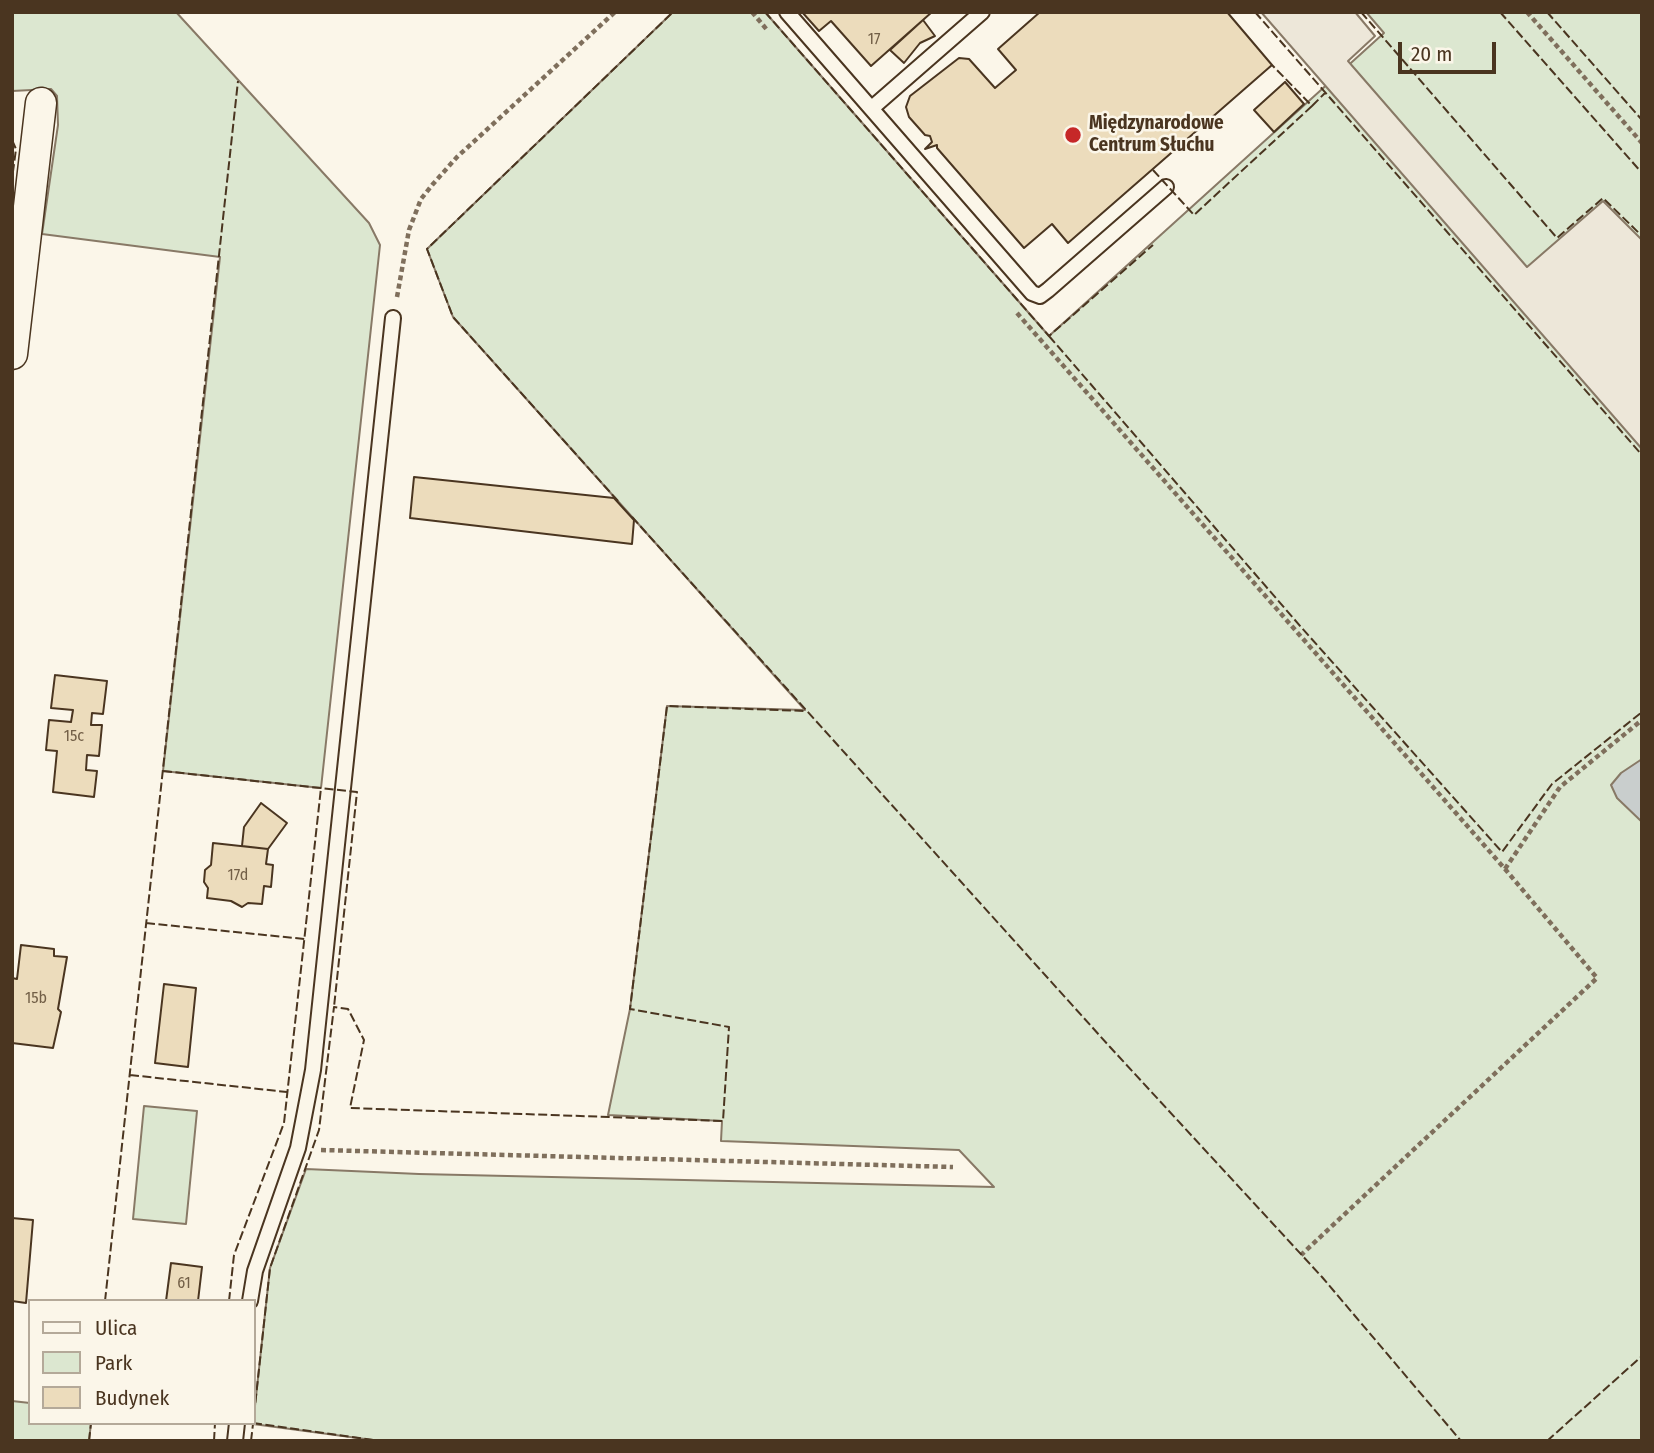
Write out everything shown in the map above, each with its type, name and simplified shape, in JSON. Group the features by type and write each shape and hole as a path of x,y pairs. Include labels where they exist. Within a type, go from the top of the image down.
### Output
{"street":[{"path":"12,354 41,103"}],"lane":[{"path":"787,12 1032,293 1040,296 1166,187"},
{"path":"872,108 982,12"},
{"path":"250,1299 255,1271 298,1148 313,1070 393,318"}],"path":[{"path":"393,318 409,230 421,200 457,157 615,12"},
{"path":"752,12 770,33"},
{"path":"1527,12 1642,143"},
{"path":"1010,305 1505,869 1597,978 1301,1255"},
{"path":"1505,869 1560,787 1642,720"},
{"path":"313,1150 953,1167"}],"green space":[{"path":"12,12 176,12 369,223 380,245 321,788 163,771 220,257 42,234 58,125 57,96 51,89 12,91"},
{"path":"673,12 765,12 1049,336 1384,33 1366,12 1642,12 1642,1441 380,1441 256,1424 256,1396 270,1268 306,1169 994,1187 959,1150 721,1141 722,1121 608,1115 630,1009 667,706 805,710 453,317 427,249"},
{"path":"144,1106 197,1111 186,1224 133,1219"},
{"path":"12,1401 28,1403 28,1425 91,1425 89,1441 12,1441"}],"shaded area":[{"path":"1261,12 1355,12 1375,36 1348,61 1527,267 1603,201 1642,240 1642,449"},
{"path":"1642,759 1642,822 1617,798 1611,785 1621,773"}],"building":[{"path":"802,12 932,12 871,66 831,21 819,31"},
{"path":"1040,12 1227,12 1272,65 1068,243 1052,224 1024,248 937,145 925,149 932,142 930,136 925,135 909,117 906,107 910,96 959,58 969,59 995,88 1016,70 998,49"},
{"path":"923,20 935,36 920,43 904,63 890,50"},
{"path":"1285,82 1304,104 1274,132 1254,110"},
{"path":"414,477 614,498 634,520 632,544 410,518"},
{"path":"55,675 107,681 103,714 92,713 91,725 102,725 99,756 87,755 86,770 97,771 94,797 53,792 57,751 46,750 49,720 71,722 73,710 51,708"},
{"path":"261,803 287,823 268,849 242,846 244,827"},
{"path":"213,843 268,849 266,864 273,865 271,887 264,886 262,904 248,903 242,907 231,901 207,898 205,870 211,865"},
{"path":"21,945 54,949 54,956 67,957 58,1009 61,1012 53,1048 12,1043 12,978 17,979"},
{"path":"164,984 196,988 188,1067 155,1063"},
{"path":"12,1218 33,1220 26,1303 12,1301"},
{"path":"171,1263 202,1267 198,1299 166,1299"}],"fence":[{"path":"618,501 453,317 427,249 673,12"},
{"path":"765,12 1049,336 1153,245"},
{"path":"1255,12 1642,455"},
{"path":"1361,12 1557,238 1603,198 1642,236"},
{"path":"1500,12 1642,173"},
{"path":"1547,12 1642,120"},
{"path":"1153,170 1194,215 1312,106 1272,65"},
{"path":"105,1299 238,81"},
{"path":"1312,106 1325,93"},
{"path":"12,140 16,149 12,179"},
{"path":"1049,336 1301,627 1502,852 1552,784 1642,712"},
{"path":"632,517 1110,1047 1322,1277 1461,1441"},
{"path":"256,1397 270,1268 319,1130 334,1007 348,1009 364,1040 350,1108 723,1121 729,1027 630,1009 667,706 805,711"},
{"path":"163,771 357,792 334,1007"},
{"path":"229,1299 234,1255 284,1123 321,788"},
{"path":"146,923 305,939"},
{"path":"130,1075 287,1092"},
{"path":"1547,1441 1642,1356"},
{"path":"256,1423 380,1441"},
{"path":"89,1441 91,1425"},
{"path":"214,1441 215,1425"},
{"path":"251,1441 253,1425"}],"place":[{"name":"Międzynarodowe Centrum Słuchu","path":"1073,135"}]}
